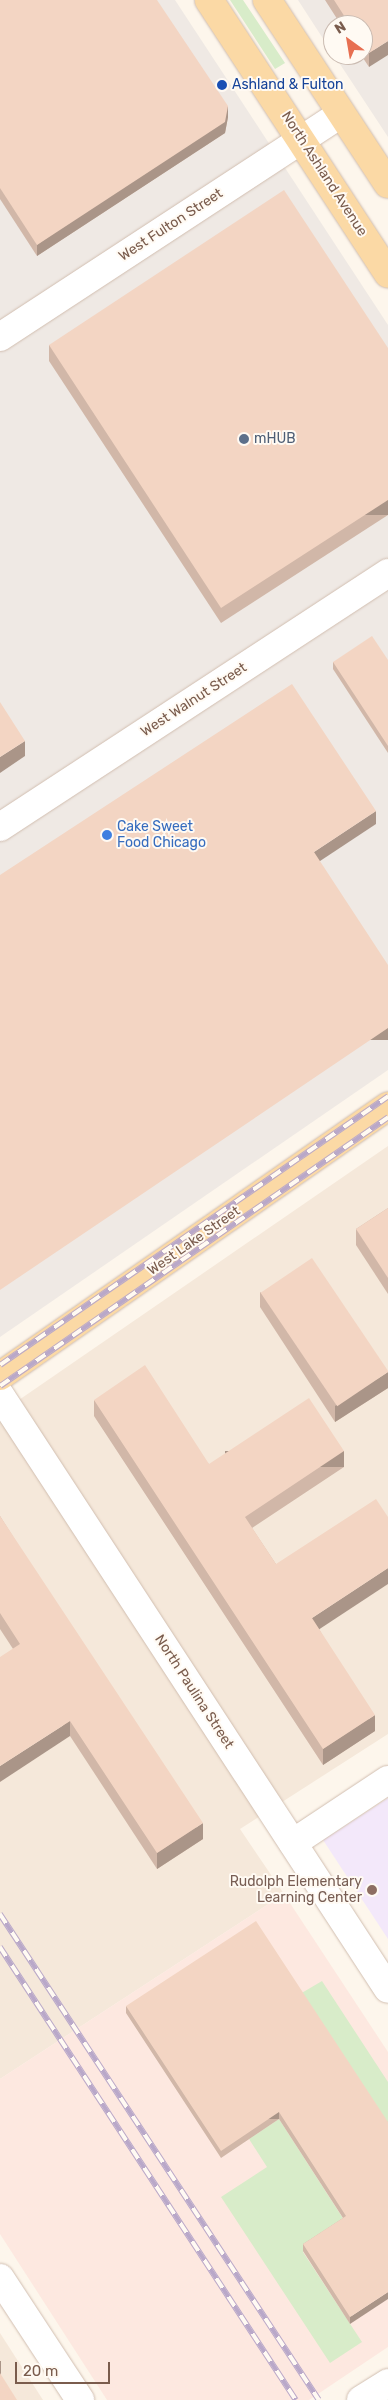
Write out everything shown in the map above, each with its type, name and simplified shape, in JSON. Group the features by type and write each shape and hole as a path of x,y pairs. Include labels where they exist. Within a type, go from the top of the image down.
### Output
{"main road":[{"name":"North Ashland Avenue","path":"209,0 388,274"},
{"path":"267,0 388,184"},
{"name":"West Lake Street","path":"0,1376 388,1106"}],"street":[{"name":"West Fulton Street","path":"0,337 341,114"},
{"name":"West Walnut Street","path":"0,827 388,573"},
{"name":"North Paulina Street","path":"0,1395 388,1989"},
{"path":"293,1843 388,1780"},
{"path":"0,2278 80,2400"},
{"path":"362,2400 388,2383"}],"shaded area":[{"path":"0,0 175,0 388,325 388,1070 0,1337"},
{"path":"298,0 388,0 388,137 341,65 373,65 373,15 323,15 323,39"},
{"path":"388,1146 388,1734 240,1829 284,1894 0,2079 0,1413"},
{"name":"Rudolph Elementary Learning Center","path":"388,1798 388,1939 323,1840"},
{"path":"284,1894 388,2052 388,2347 309,2400 107,2400 0,2234 0,2079"},
{"path":"0,2333 43,2400 0,2400"}],"green space":[{"path":"230,0 243,0 285,63 275,69"},
{"path":"322,1981 388,2082 388,2129 300,1994"},
{"path":"279,2119 346,2223 303,2252 362,2342 330,2363 221,2197 267,2167 249,2139"}],"building":[{"path":"0,0 157,0 228,106 225,122 37,245 0,188"},
{"path":"334,0 388,0 388,41 373,50 373,15 344,15"},
{"name":"mHUB","path":"284,190 388,348 388,500 221,608 49,345"},
{"path":"372,636 388,660 388,746 333,662"},
{"path":"292,684 376,811 314,852 388,965 388,1028 0,1290 0,875"},
{"path":"0,702 25,741 0,757"},
{"path":"388,1208 388,1278 356,1229"},
{"path":"312,1258 388,1371 337,1406 261,1293"},
{"path":"145,1365 209,1464 309,1398 344,1451 245,1517 276,1564 376,1499 388,1517 388,1568 312,1618 375,1715 323,1749 94,1400"},
{"path":"0,1516 203,1823 157,1853 70,1721 0,1766 0,1657 20,1644 0,1613"},
{"path":"256,1921 388,2122 388,2292 350,2317 303,2244 346,2216 279,2112 221,2151 126,2006"},
{"path":"0,2373 17,2400 0,2400"}],"railway":[{"path":"0,1365 388,1096"},
{"path":"0,1386 388,1117"},
{"path":"0,1914 319,2400"},
{"path":"0,1947 296,2400"}],"place":[{"name":"Ashland & Fulton","path":"222,85"},
{"name":"mHUB","path":"244,439"},
{"name":"Cake Sweet Food Chicago","path":"107,835"},
{"name":"Rudolph Elementary Learning Center","path":"372,1890"}]}
